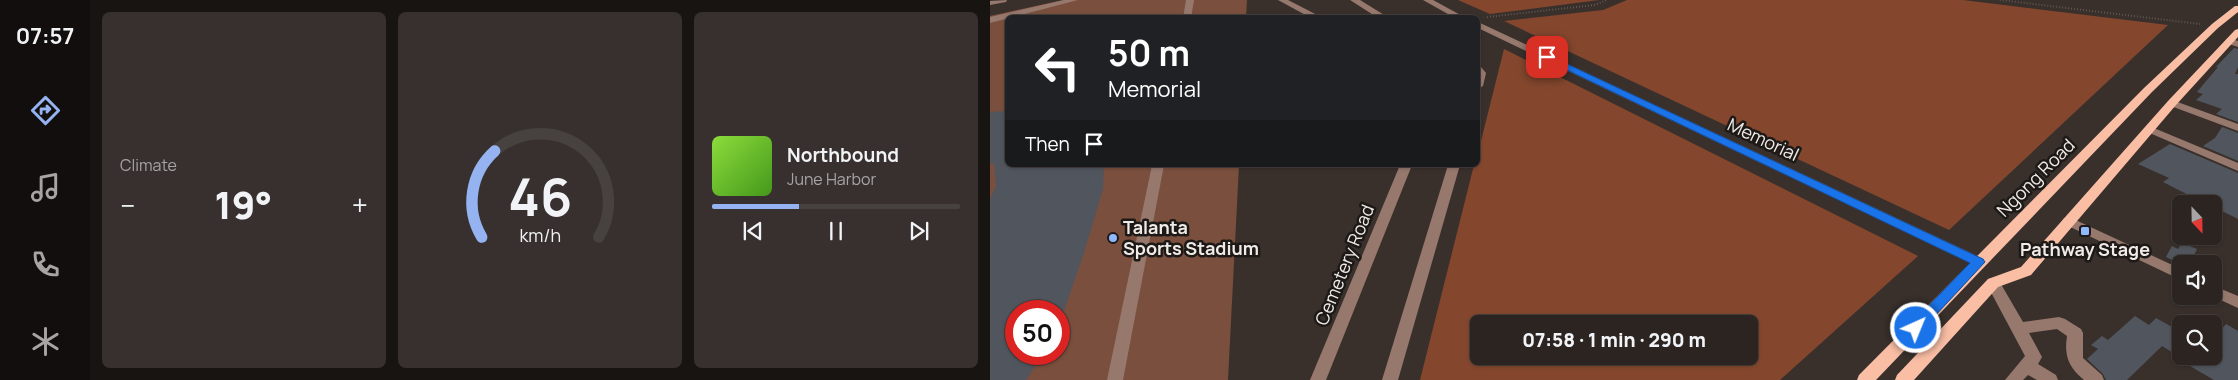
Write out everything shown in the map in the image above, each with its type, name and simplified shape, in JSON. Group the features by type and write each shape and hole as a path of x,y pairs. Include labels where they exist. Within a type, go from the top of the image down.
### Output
{"main road":[{"name":"Ngong Road","path":"1865,380 1979,262 2214,26 2238,8"},
{"path":"1908,380 1993,283 2026,271 2172,103 2235,39"}],"street":[{"path":"990,3 1003,0"},
{"path":"1011,15 1074,0"},
{"path":"1188,15 1190,0"},
{"path":"1282,0 1313,15"},
{"path":"1354,0 1380,15"},
{"path":"1427,0 1456,15"},
{"path":"990,20 1005,16"},
{"name":"Memorial","path":"1480,26 1979,262"},
{"path":"2172,103 2238,128"},
{"path":"2149,129 2238,168"},
{"path":"1115,380 1158,167"},
{"name":"Cemetery Road","path":"1318,380 1405,167"},
{"path":"1390,380 1453,167"},
{"path":"2069,221 2172,271"},
{"path":"1993,283 2034,357 2013,380"},
{"path":"2222,295 2238,302"},
{"path":"2018,328 2058,323 2075,333 2073,349 2076,364 2096,380"},
{"path":"2027,365 2050,380"}],"path":[{"path":"1487,17 1595,5 1607,0"},
{"path":"2000,0 2214,26"}],"shaded area":[{"name":"Talanta Sports Stadium","path":"1063,0 1247,0 1246,15 1005,15 1005,167 1239,167 1228,380 990,380 990,16"},
{"path":"1458,0 1599,0 1490,14"},
{"path":"1627,0 1963,0 2168,25 1949,230 1504,21 1603,10"},
{"path":"1504,49 1918,256 1780,380 1420,380 1473,167 1480,167 1480,145"}],"building":[{"path":"2234,48 2238,49 2238,67 2235,74 2238,74 2238,122 2216,114 2222,109 2196,100 2203,94 2197,92 2218,67 2216,67"},
{"path":"1005,111 1005,167 1104,167 1103,189 1068,300 1005,300 1005,365 1036,365 1026,380 990,380 990,199 996,186 994,164 990,163 990,112"},
{"path":"2222,127 2238,133 2238,161 2203,146 2215,138"},
{"path":"2170,144 2238,173 2238,219 2222,211 2222,195 2188,195 2163,182 2169,178 2138,164"},
{"path":"2181,245 2187,245 2197,249 2194,255 2172,255 2172,260 2166,257 2172,246 2178,249"},
{"path":"2135,316 2149,325 2156,318 2172,327 2172,352 2162,346 2127,380 2106,380 2103,374 2087,359 2098,349 2091,345 2102,336 2108,340"},
{"path":"2226,324 2238,331 2238,380 2214,380 2190,366 2222,365 2222,329"}],"place":[{"name":"Pathway Stage","path":"2085,231"},
{"name":"Talanta Sports Stadium","path":"1113,238"}],"route":[{"path":"1547,57 1979,262 1916,328"}]}
